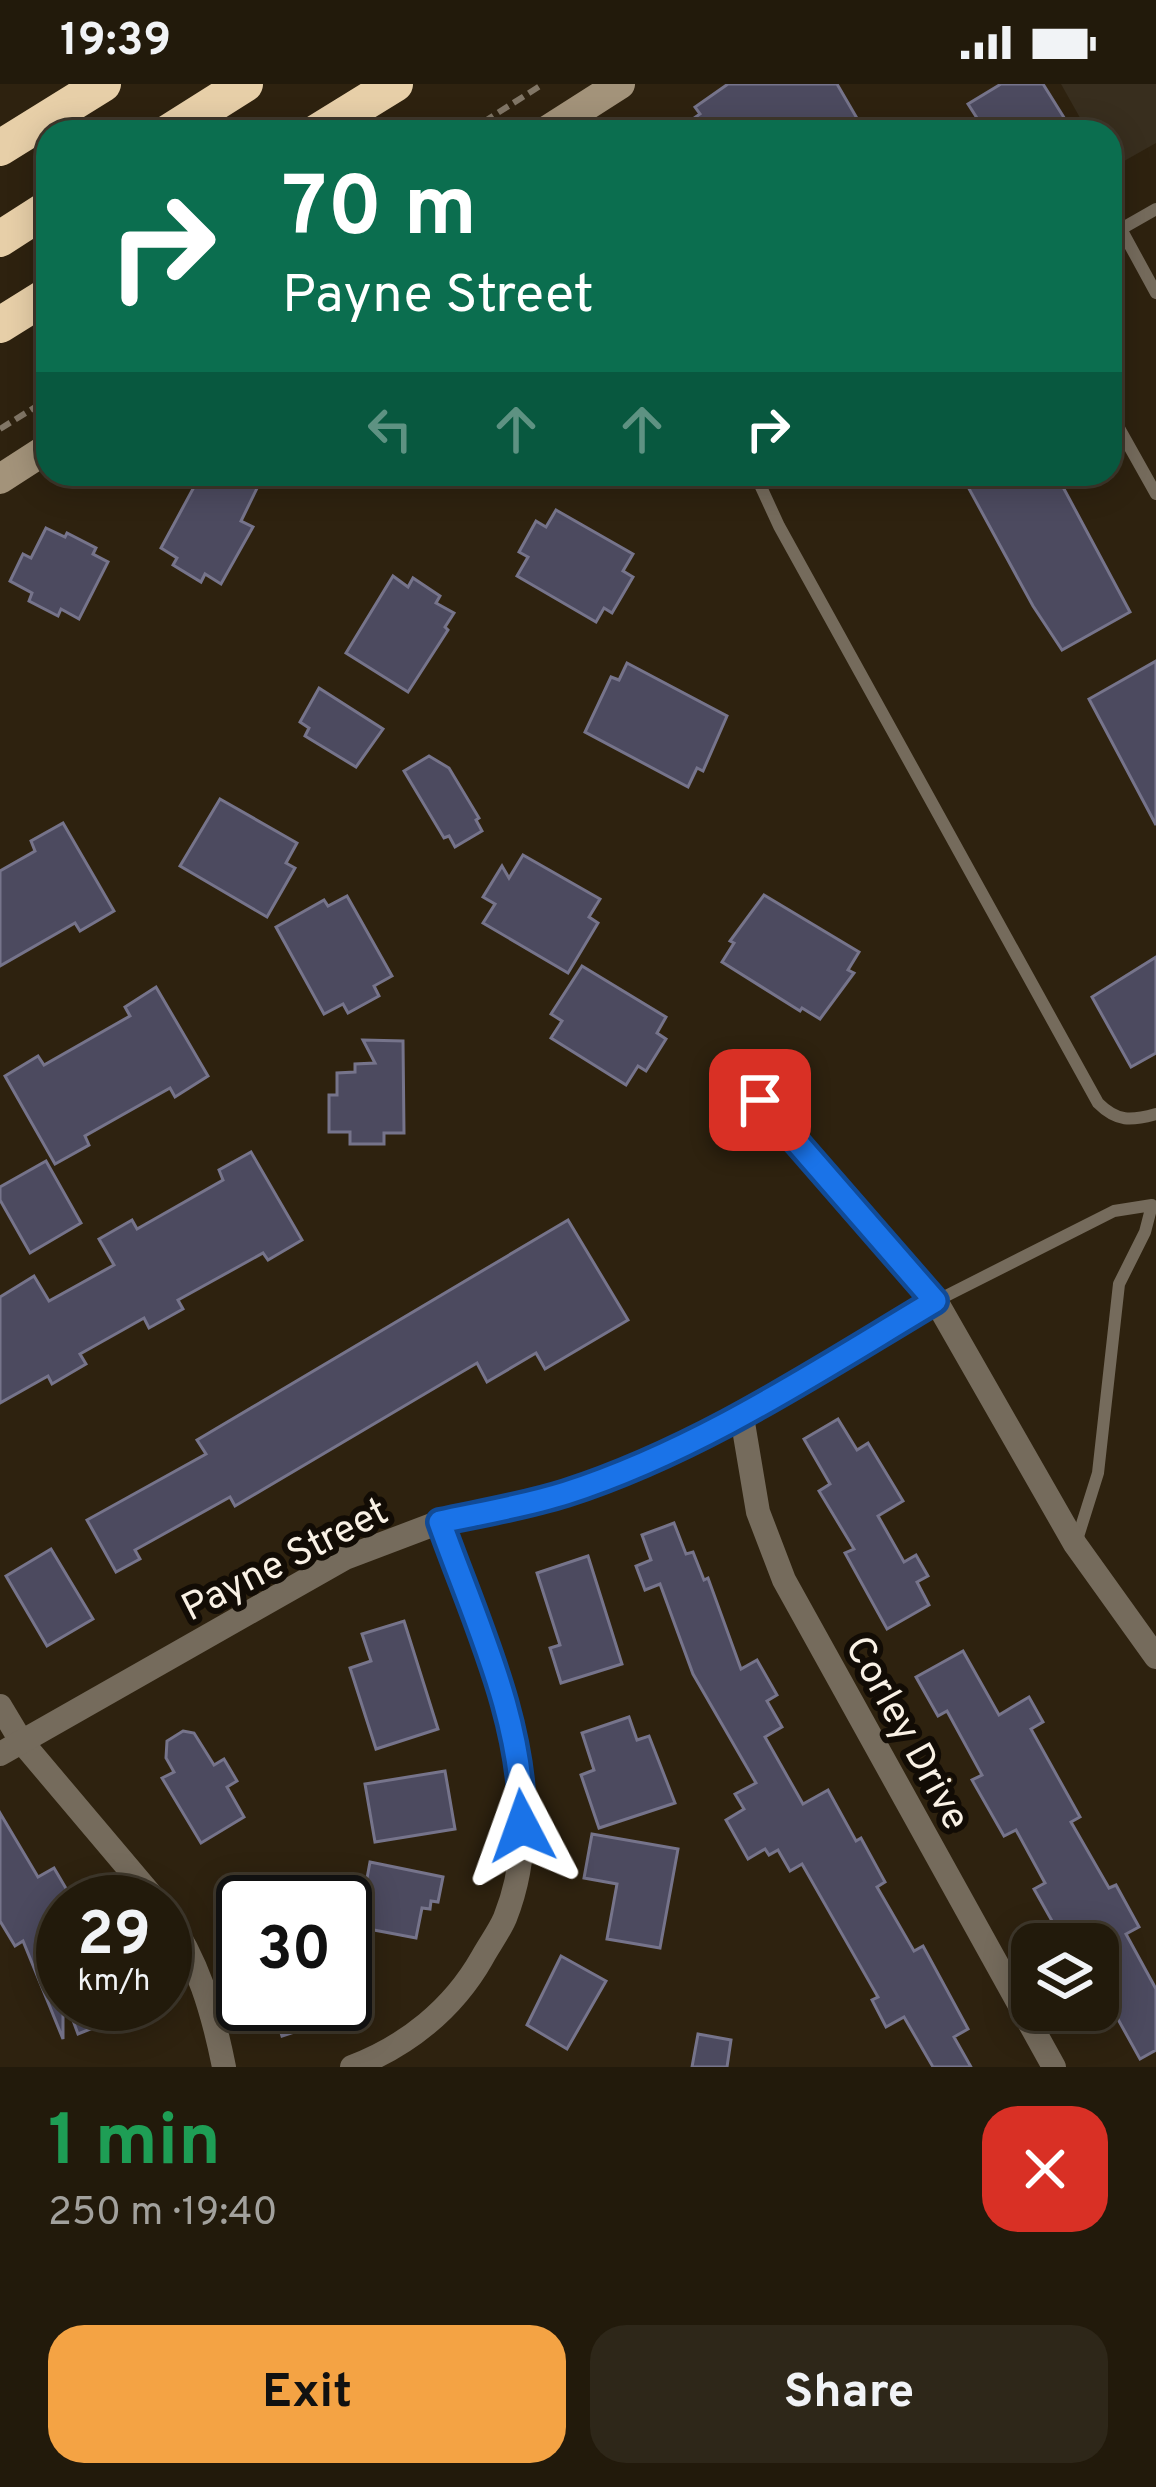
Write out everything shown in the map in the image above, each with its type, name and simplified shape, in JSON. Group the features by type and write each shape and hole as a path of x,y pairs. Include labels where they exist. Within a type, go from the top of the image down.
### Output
{"highway":[{"path":"45,120 103,84"},
{"path":"188,120 245,84"},
{"path":"336,120 395,84"},
{"path":"0,148 36,126"},
{"path":"0,239 36,216"},
{"path":"0,325 36,303"}],"street":[{"path":"564,120 620,84"},
{"path":"0,479 36,456"},
{"path":"760,1100 935,1301 1075,1544 1156,1657"},
{"name":"Payne Street","path":"10,1748 345,1558 440,1522 564,1493 642,1464 742,1417 935,1301"},
{"name":"Corley Drive","path":"742,1417 758,1512 784,1580 1054,2067"},
{"path":"352,2067 382,2056 431,2023 471,1977 504,1919 520,1858 523,1792 506,1712 440,1522"},
{"path":"0,1706 10,1748 131,1875"},
{"path":"192,1963 206,1994 224,2067"}],"lane":[{"path":"1122,228 1156,209"},
{"path":"1122,242 1156,293"},
{"path":"1122,433 1156,494"},
{"path":"761,486 1098,1103 1120,1119 1156,1114"},
{"path":"935,1301 1114,1210 1155,1204 1119,1284 1097,1473 1075,1544"}],"path":[{"path":"487,120 543,84"},
{"path":"0,429 36,406"}],"shaded area":[{"path":"1061,84 1156,84 1156,143 1122,162 1122,120 1081,120"}],"building":[{"path":"728,84 837,84 858,120 691,120 700,114 695,107"},
{"path":"1001,84 1043,84 1066,120 978,120 968,104"},
{"path":"195,486 258,486 241,521 253,527 221,584 205,574 201,582 173,565 177,558 161,548"},
{"path":"968,486 1062,486 1130,612 1062,650"},
{"path":"556,510 633,554 623,571 633,577 612,613 604,608 596,622 517,576 528,557 519,552 536,521 546,527"},
{"path":"46,528 96,548 93,554 108,562 79,619 61,609 58,616 29,601 32,593 10,581 23,554 31,558"},
{"path":"393,576 408,587 413,578 440,596 436,603 454,613 408,692 346,653"},
{"path":"1156,661 1156,825 1089,699"},
{"path":"627,663 727,716 703,771 697,768 688,787 585,732 611,677 619,680"},
{"path":"319,688 383,729 356,767 305,736 309,728 300,722"},
{"path":"429,756 449,768 479,818 482,831 455,847 449,836 444,838 404,771"},
{"path":"220,799 297,843 286,863 295,868 267,917 180,866"},
{"path":"63,823 114,911 80,931 75,923 0,966 0,871 35,851 31,841"},
{"path":"523,855 600,899 589,917 598,923 568,973 483,923 495,904 483,897 502,866 509,878"},
{"path":"764,895 859,952 848,970 854,973 820,1019 722,962 734,943 730,941"},
{"path":"347,896 392,976 374,986 379,996 348,1013 343,1004 324,1014 276,927 324,900 328,906"},
{"path":"1156,957 1156,1053 1131,1067 1092,997"},
{"path":"582,966 666,1017 657,1033 666,1039 646,1071 638,1066 626,1085 551,1038 562,1021 551,1014"},
{"path":"156,987 208,1076 175,1097 170,1088 85,1136 89,1145 55,1164 5,1076 38,1056 44,1065 130,1016 125,1007"},
{"path":"363,1040 403,1041 404,1133 384,1133 384,1144 350,1144 350,1132 329,1132 329,1095 337,1095 337,1073 355,1072 355,1064 375,1063"},
{"path":"251,1152 302,1240 268,1260 263,1253 178,1300 183,1309 149,1328 144,1318 80,1354 86,1364 52,1384 48,1376 0,1403 0,1297 34,1276 49,1301 114,1265 99,1239 132,1220 137,1229 223,1180 219,1170"},
{"path":"46,1161 81,1223 30,1253 0,1200 0,1187"},
{"path":"568,1220 628,1320 545,1369 536,1353 487,1382 477,1363 235,1506 230,1497 135,1550 140,1559 116,1572 87,1520 206,1454 197,1440"},
{"path":"838,1419 857,1450 868,1443 903,1501 878,1516 904,1562 916,1555 928,1576 917,1582 929,1605 887,1629 845,1553 854,1549 819,1491 830,1484 804,1439"},
{"path":"674,1523 686,1554 693,1552 704,1580 708,1578 741,1669 757,1660 777,1695 767,1701 782,1727 765,1737 803,1804 828,1790 856,1841 861,1838 885,1882 877,1887 914,1951 923,1946 968,2029 954,2037 971,2067 933,2067 904,2017 886,2027 872,2000 878,1997 802,1864 790,1871 778,1850 769,1855 765,1849 748,1859 726,1820 744,1809 735,1794 756,1783 693,1674 660,1584 645,1590 636,1566 651,1560 642,1535"},
{"path":"51,1549 93,1619 47,1646 6,1576"},
{"path":"588,1556 622,1664 561,1683 550,1648 560,1645 537,1573"},
{"path":"404,1621 438,1729 376,1749 350,1668 371,1661 362,1634"},
{"path":"963,1651 999,1715 1029,1697 1043,1722 1031,1729 1080,1817 1071,1822 1109,1888 1116,1885 1139,1927 1126,1934 1156,1989 1156,2050 1140,2059 1119,2021 1119,1923 1053,1923 1034,1889 1045,1883 1016,1830 1004,1836 972,1780 982,1775 947,1711 938,1716 916,1677"},
{"path":"629,1717 637,1740 649,1736 675,1803 599,1828 581,1775 594,1770 582,1733"},
{"path":"183,1731 194,1733 214,1765 224,1759 237,1781 227,1787 244,1817 201,1843 162,1778 174,1772 166,1758 167,1741"},
{"path":"445,1771 455,1829 375,1842 365,1784"},
{"path":"0,1813 37,1875 36,1973 23,1941 15,1946 0,1921"},
{"path":"592,1834 678,1849 660,1948 607,1939 617,1884 584,1878"},
{"path":"370,1862 443,1877 438,1902 431,1901 430,1909 422,1908 416,1938 372,1930 372,1875 368,1875"},
{"path":"561,1956 606,1981 567,2049 527,2025"},
{"path":"698,2034 731,2040 727,2067 692,2067"}],"route":[{"path":"522,1826 523,1792 506,1712 440,1522 564,1493 642,1464 742,1417 935,1301 760,1100"}]}
